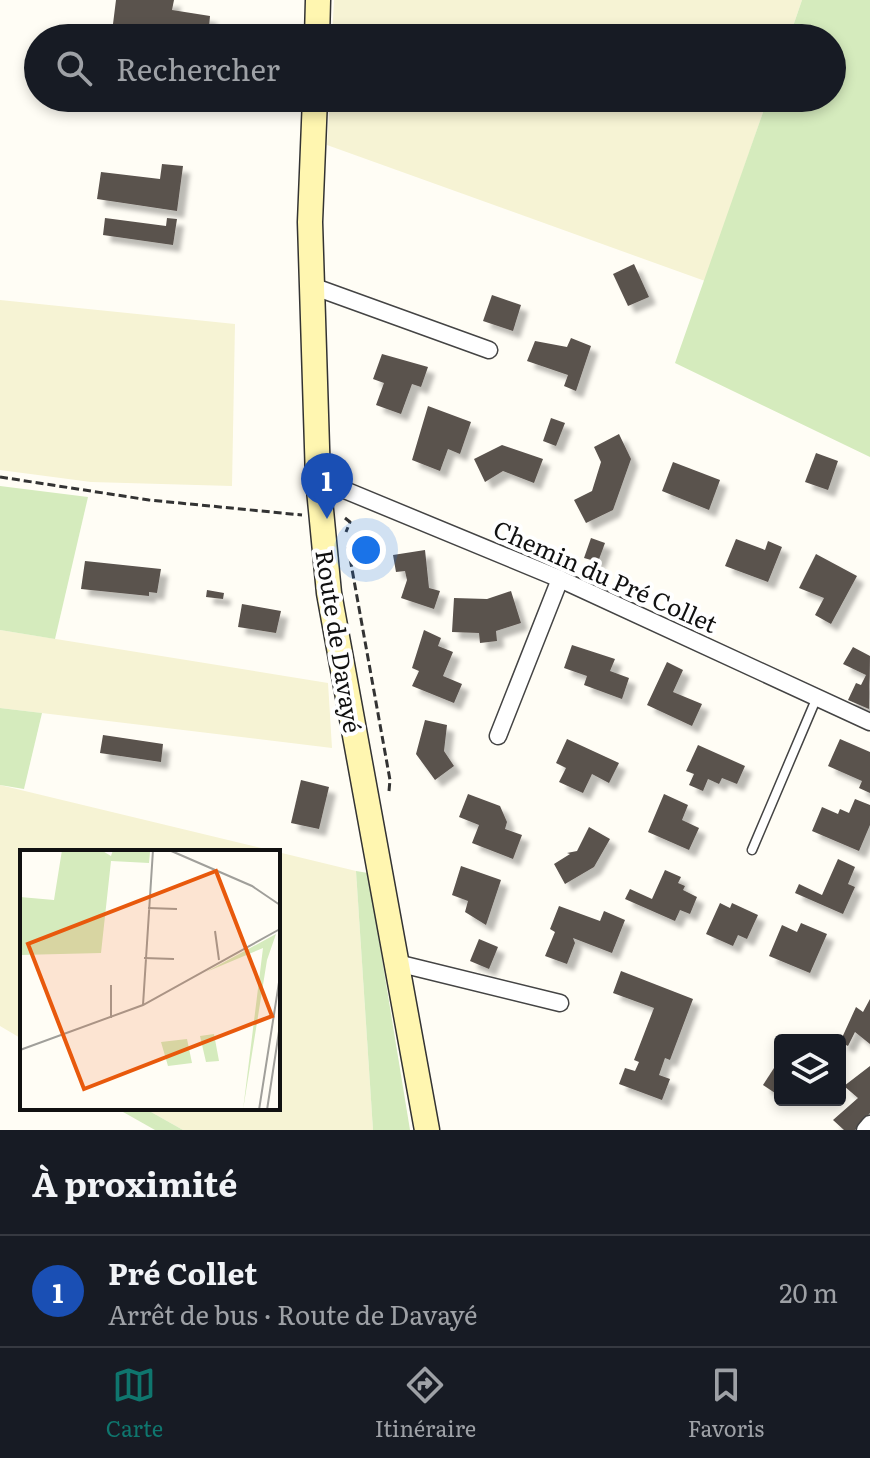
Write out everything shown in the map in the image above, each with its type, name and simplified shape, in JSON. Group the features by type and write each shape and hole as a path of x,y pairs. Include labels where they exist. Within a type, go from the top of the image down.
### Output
{"street":[{"path":"317,24 318,0"},
{"name":"Route de Davayé","path":"314,112 310,222 318,479 334,518 329,593 427,1130"},
{"path":"312,286 489,350"},
{"name":"Chemin du Pré Collet","path":"318,479 560,579 870,722"},
{"path":"498,736 560,579"},
{"path":"397,963 560,1003"},
{"path":"865,1130 870,1124"}],"lane":[{"path":"752,850 817,697"}],"path":[{"path":"0,477 149,500 334,518 350,522 348,529"}],"shaded area":[{"path":"334,0 802,0 794,24 333,24"},
{"path":"329,112 763,112 705,281 327,145"},
{"path":"0,300 235,324 232,486 91,482 0,470"},
{"path":"0,630 328,683 332,748 0,708"},
{"path":"0,785 269,850 20,850 20,1038 0,1026"},
{"path":"280,852 356,871 373,1130 183,1130 148,1110 280,1110"}],"green space":[{"path":"802,0 870,0 870,457 675,363 763,112 846,112 846,24 794,24"},
{"path":"0,486 88,497 55,639 0,630"},
{"path":"0,708 42,713 24,789 0,785"},
{"path":"356,871 368,873 410,1130 373,1130"},
{"path":"120,1110 148,1110 183,1130 155,1130"}],"building":[{"path":"116,0 174,0 172,10 210,16 209,24 113,24"},
{"path":"162,164 183,166 177,211 97,199 101,172 160,179"},
{"path":"105,218 166,226 167,218 177,219 173,245 103,235"},
{"path":"634,264 649,297 628,306 613,274"},
{"path":"492,295 521,305 513,331 483,321"},
{"path":"571,338 591,346 576,391 564,386 568,375 527,361 535,341 567,347"},
{"path":"382,354 428,367 421,387 412,384 401,414 376,405 384,383 373,379"},
{"path":"428,406 471,422 460,454 448,449 440,471 412,460"},
{"path":"551,418 565,423 556,446 543,441"},
{"path":"619,434 631,459 613,510 586,523 574,500 592,491 601,462 594,447"},
{"path":"502,445 543,459 534,483 503,471 485,482 474,459"},
{"path":"816,453 838,461 828,490 805,482"},
{"path":"673,462 720,480 709,510 662,491"},
{"path":"591,538 605,543 598,562 584,558"},
{"path":"736,539 765,550 768,541 782,547 768,582 725,566"},
{"path":"425,550 429,588 440,591 434,609 401,598 407,580 405,571 396,572 393,555"},
{"path":"816,554 857,576 831,624 815,615 824,598 799,588"},
{"path":"85,561 161,569 157,593 149,592 149,596 81,589"},
{"path":"207,590 224,593 223,599 206,597"},
{"path":"511,591 521,623 496,631 497,641 480,643 479,633 452,632 454,598 487,599"},
{"path":"242,604 281,611 276,633 238,627"},
{"path":"424,630 441,638 438,646 453,652 443,676 462,684 454,703 412,686 419,671 412,668"},
{"path":"572,645 615,659 610,671 629,678 622,699 584,685 587,676 564,668"},
{"path":"853,647 870,656 869,709 848,700 856,683 861,685 866,675 843,664"},
{"path":"667,662 683,670 673,692 702,704 692,726 647,705"},
{"path":"425,720 447,725 444,751 454,766 435,780 416,754"},
{"path":"103,735 163,744 161,762 100,753"},
{"path":"567,739 619,763 609,783 592,774 583,793 559,782 566,768 556,763"},
{"path":"840,739 870,752 870,793 859,788 862,781 828,766"},
{"path":"698,745 745,766 737,784 722,778 719,784 708,779 703,791 689,785 694,774 686,771"},
{"path":"301,780 329,787 319,829 291,823"},
{"path":"468,794 500,806 507,822 505,829 522,835 513,859 472,843 479,825 459,817"},
{"path":"664,794 688,805 682,820 699,828 689,850 648,832"},
{"path":"855,799 870,805 870,825 859,851 812,831 822,807 838,814 840,809 849,813"},
{"path":"589,827 610,839 594,867 565,884 554,864 570,854 567,853 577,851"},
{"path":"838,859 855,867 848,884 855,887 843,914 795,893 799,884 822,895"},
{"path":"461,866 501,880 486,925 465,912 468,901 452,895"},
{"path":"665,870 681,877 678,883 685,886 683,890 697,897 690,914 680,910 675,921 625,899 630,889 652,899"},
{"path":"720,903 730,908 732,903 758,915 747,939 738,935 733,946 706,934"},
{"path":"559,906 600,921 604,911 625,920 612,953 573,938 575,943 567,964 545,956 555,932 550,929"},
{"path":"801,923 827,934 810,973 769,956 782,925 797,932"},
{"path":"479,939 498,947 489,969 470,961"},
{"path":"621,971 693,999 670,1060 665,1058 659,1075 670,1079 662,1100 619,1084 625,1068 635,1071 639,1062 634,1060 654,1008 613,993"},
{"path":"870,999 870,1044 855,1032 848,1046 844,1034 856,1007 863,1012"},
{"path":"870,1066 870,1113 855,1130 844,1130 833,1120 858,1098 846,1084"},
{"path":"774,1068 774,1092 763,1085"}],"place":[{"name":"Pré Collet","path":"327,519"}]}
